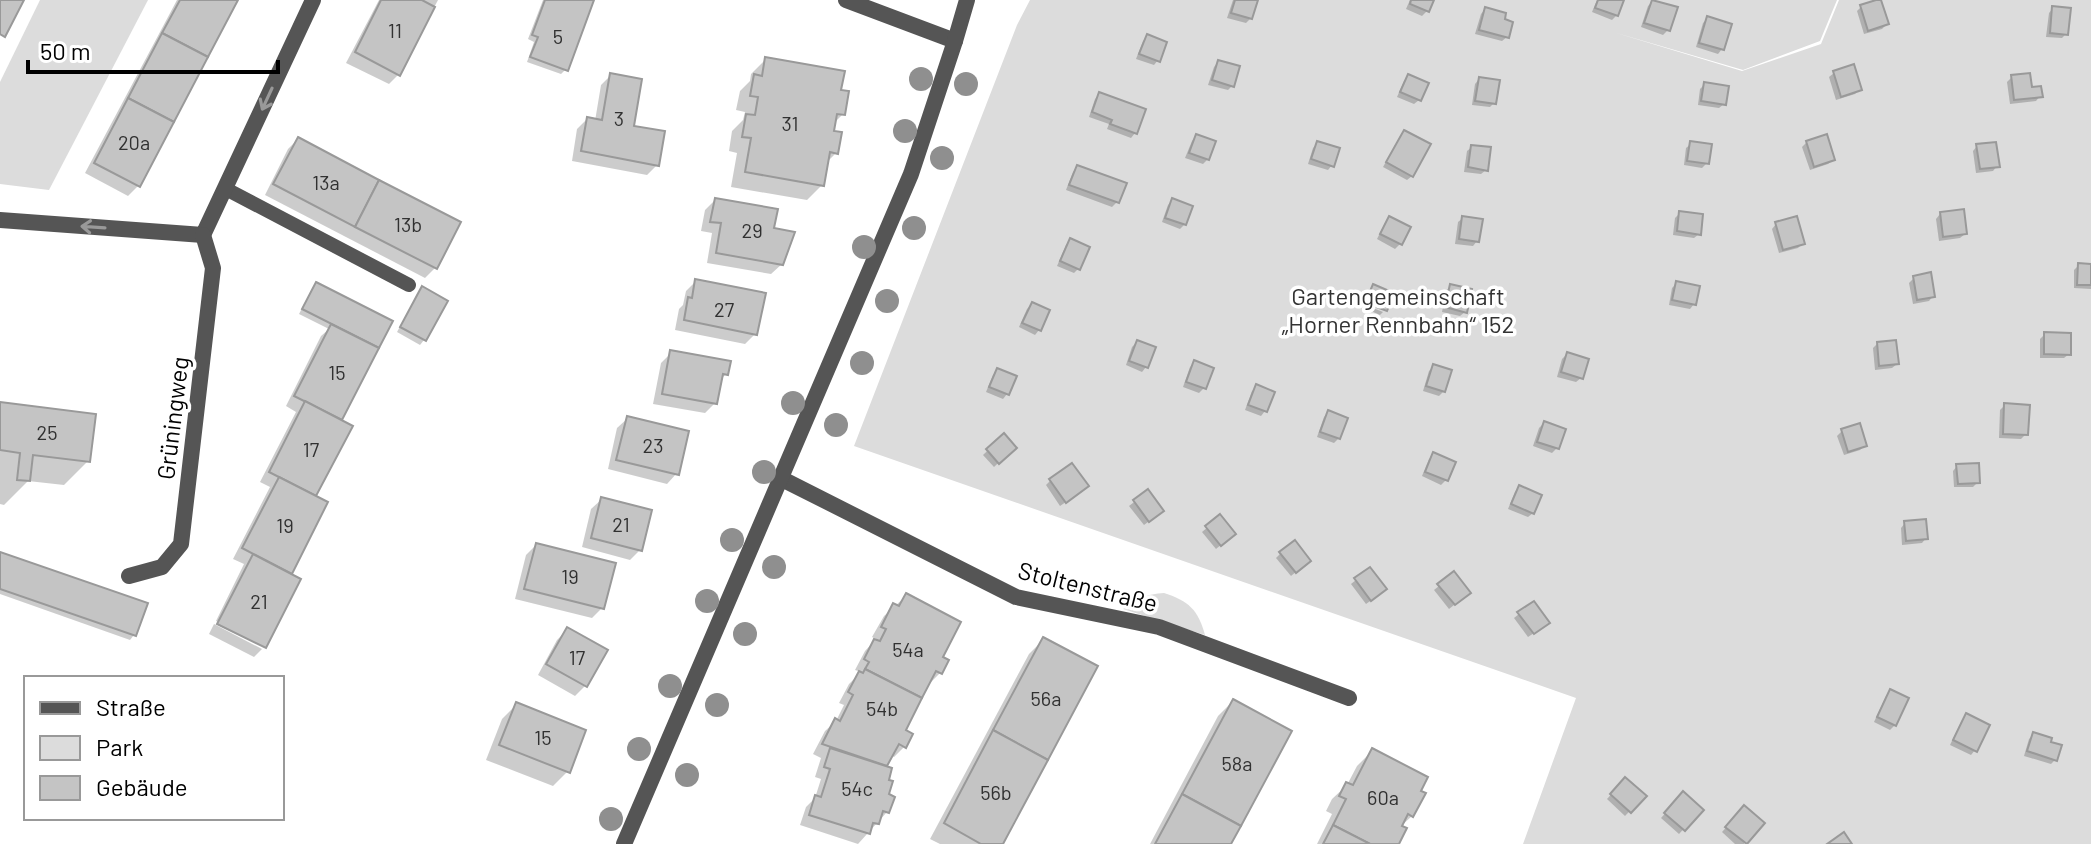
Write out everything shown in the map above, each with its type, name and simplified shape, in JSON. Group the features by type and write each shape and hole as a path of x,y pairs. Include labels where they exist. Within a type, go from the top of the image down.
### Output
{"street":[{"path":"0,220 203,235 313,0"},
{"path":"846,0 955,41"},
{"path":"624,844 911,174 967,0"},
{"name":"Grüningweg","path":"129,576 162,567 181,544 213,268 203,235"},
{"name":"Stoltenstraße","path":"782,479 1016,597 1159,627 1349,698"}],"lane":[{"path":"226,189 409,285"}],"green space":[{"path":"40,0 148,0 49,190 0,184 0,82"},
{"name":"Gartengemeinschaft „Horner Rennbahn“ 152","path":"1030,0 1837,0 1820,41 1743,70 1613,32 1742,71 1821,44 1839,0 2091,0 2091,844 1523,844 1576,698 854,446 1017,25"},
{"path":"1164,593 1180,599 1191,608 1205,635 1123,609 1142,597"}],"building":[{"path":"0,0 24,0 5,37 0,34"},
{"path":"180,0 238,0 208,57 162,33"},
{"path":"381,0 422,0 435,7 400,76 355,52"},
{"path":"545,0 594,0 568,71 530,57 538,37 532,35"},
{"path":"1235,0 1258,0 1252,19 1231,13"},
{"path":"1411,0 1434,0 1429,12 1410,4"},
{"path":"1598,0 1624,0 1618,16 1595,8"},
{"path":"1652,0 1678,7 1670,31 1644,23"},
{"path":"1881,0 1889,24 1868,31 1860,5"},
{"path":"2052,6 2071,8 2068,35 2050,33"},
{"path":"1485,7 1506,13 1505,19 1513,22 1509,38 1479,30"},
{"path":"1707,16 1732,24 1724,50 1699,43"},
{"path":"162,33 208,57 174,122 128,98"},
{"path":"1147,34 1167,42 1160,62 1139,54"},
{"path":"765,57 845,71 841,90 849,91 845,115 837,114 834,131 842,132 838,154 830,152 824,186 745,172 751,138 742,137 746,114 755,115 758,97 750,96 754,74 762,76"},
{"path":"1218,60 1240,66 1234,87 1212,80"},
{"path":"1854,64 1862,90 1841,97 1833,71"},
{"path":"610,73 642,79 634,126 665,131 659,166 581,151 587,117 602,120"},
{"path":"2030,73 2032,87 2041,86 2043,97 2014,100 2011,75"},
{"path":"1408,74 1429,83 1421,101 1400,92"},
{"path":"1479,77 1500,80 1496,104 1475,101"},
{"path":"1704,82 1729,86 1726,105 1701,101"},
{"path":"1099,92 1146,109 1137,134 1110,124 1112,120 1092,112"},
{"path":"128,98 174,122 140,187 94,163"},
{"path":"1404,130 1431,144 1413,177 1386,162"},
{"path":"1196,134 1216,141 1209,160 1189,153"},
{"path":"1827,134 1835,160 1814,167 1806,141"},
{"path":"298,137 379,180 355,227 273,184"},
{"path":"1317,141 1340,148 1334,167 1311,159"},
{"path":"1690,141 1712,144 1709,164 1687,161"},
{"path":"1996,142 2000,167 1980,169 1976,144"},
{"path":"1471,145 1491,147 1488,171 1468,167"},
{"path":"1077,165 1127,183 1119,203 1069,185"},
{"path":"379,180 461,222 437,269 355,227"},
{"path":"715,198 778,209 774,228 795,232 783,265 716,253 721,223 710,222"},
{"path":"1172,198 1193,206 1186,225 1165,218"},
{"path":"1964,209 1967,234 1943,237 1940,212"},
{"path":"1679,211 1703,214 1701,235 1677,231"},
{"path":"1389,216 1411,227 1402,245 1380,234"},
{"path":"1462,216 1483,219 1479,242 1459,239"},
{"path":"1797,216 1805,244 1783,250 1775,222"},
{"path":"1070,238 1090,247 1080,270 1060,261"},
{"path":"2078,263 2091,264 2091,285 2077,285"},
{"path":"1931,272 1935,297 1917,300 1913,276"},
{"path":"695,279 766,293 757,335 684,320"},
{"path":"1676,281 1700,286 1696,305 1672,300"},
{"path":"316,282 393,321 379,348 302,309"},
{"path":"1373,284 1394,293 1387,311 1365,303"},
{"path":"1450,284 1472,289 1467,313 1445,307"},
{"path":"422,286 448,301 426,341 400,327"},
{"path":"1032,302 1050,310 1041,331 1022,323"},
{"path":"331,324 379,348 342,420 294,396"},
{"path":"2044,332 2071,333 2071,355 2044,354"},
{"path":"1137,340 1156,347 1148,368 1129,361"},
{"path":"1896,340 1899,364 1879,366 1877,342"},
{"path":"670,350 731,361 728,375 723,374 717,404 662,394"},
{"path":"1567,352 1589,359 1583,379 1561,372"},
{"path":"1194,360 1214,368 1206,389 1186,382"},
{"path":"1433,364 1452,370 1445,392 1426,386"},
{"path":"997,368 1017,376 1009,395 989,387"},
{"path":"1256,384 1275,392 1267,412 1248,405"},
{"path":"305,401 353,426 316,496 269,472"},
{"path":"0,402 96,414 90,462 33,455 30,481 17,480 20,453 0,450"},
{"path":"2004,403 2030,405 2028,435 2003,434"},
{"path":"1328,410 1348,418 1340,439 1320,432"},
{"path":"627,416 689,431 679,475 616,460"},
{"path":"1544,421 1566,429 1559,449 1537,442"},
{"path":"1860,423 1867,446 1848,452 1841,429"},
{"path":"1004,433 1017,448 999,464 986,449"},
{"path":"1433,452 1456,462 1448,481 1425,472"},
{"path":"1072,463 1089,486 1066,503 1049,479"},
{"path":"1979,463 1980,483 1958,484 1956,464"},
{"path":"279,477 328,502 292,574 242,548"},
{"path":"1519,485 1542,495 1534,514 1511,504"},
{"path":"1148,489 1164,511 1149,522 1133,500"},
{"path":"601,497 652,510 642,551 591,538"},
{"path":"1220,514 1236,534 1221,546 1205,526"},
{"path":"1926,519 1928,539 1906,541 1904,521"},
{"path":"1295,540 1311,561 1296,573 1279,552"},
{"path":"536,543 616,563 604,609 524,589"},
{"path":"0,552 148,603 136,636 0,589"},
{"path":"253,554 301,579 266,648 217,624"},
{"path":"1370,567 1387,589 1371,601 1354,578"},
{"path":"1454,571 1471,593 1455,605 1437,584"},
{"path":"906,593 961,622 943,657 949,660 942,674 936,671 922,698 865,669 869,662 864,659 874,639 880,641 886,629 881,627 893,603 899,606"},
{"path":"1534,601 1550,623 1534,634 1517,612"},
{"path":"567,627 608,650 587,687 546,664"},
{"path":"1043,637 1098,666 1048,760 993,730"},
{"path":"865,669 922,698 906,730 913,734 906,748 899,744 887,766 822,744 835,718 840,721 853,695 848,692 859,671 863,673"},
{"path":"1890,689 1909,698 1896,726 1877,717"},
{"path":"1233,699 1292,731 1241,826 1182,794"},
{"path":"516,702 586,730 570,773 499,745"},
{"path":"1966,713 1990,725 1977,752 1953,740"},
{"path":"993,730 1048,760 1003,844 981,844 944,823"},
{"path":"2033,732 2062,745 2057,761 2027,751"},
{"path":"830,748 892,768 889,780 893,781 889,794 895,797 889,813 883,811 879,824 873,823 870,834 809,815 815,795 821,797 830,769 824,767"},
{"path":"1372,748 1428,777 1421,791 1426,793 1413,817 1408,814 1402,826 1407,828 1399,844 1370,844 1333,825 1346,799 1339,796 1346,782 1353,785"},
{"path":"1625,777 1647,796 1631,813 1610,794"},
{"path":"1683,791 1704,810 1685,831 1664,813"},
{"path":"1182,794 1241,826 1231,844 1155,844"},
{"path":"1744,805 1765,823 1747,844 1725,827"},
{"path":"1333,825 1370,844 1323,844"},
{"path":"1844,832 1852,844 1827,844"}]}
